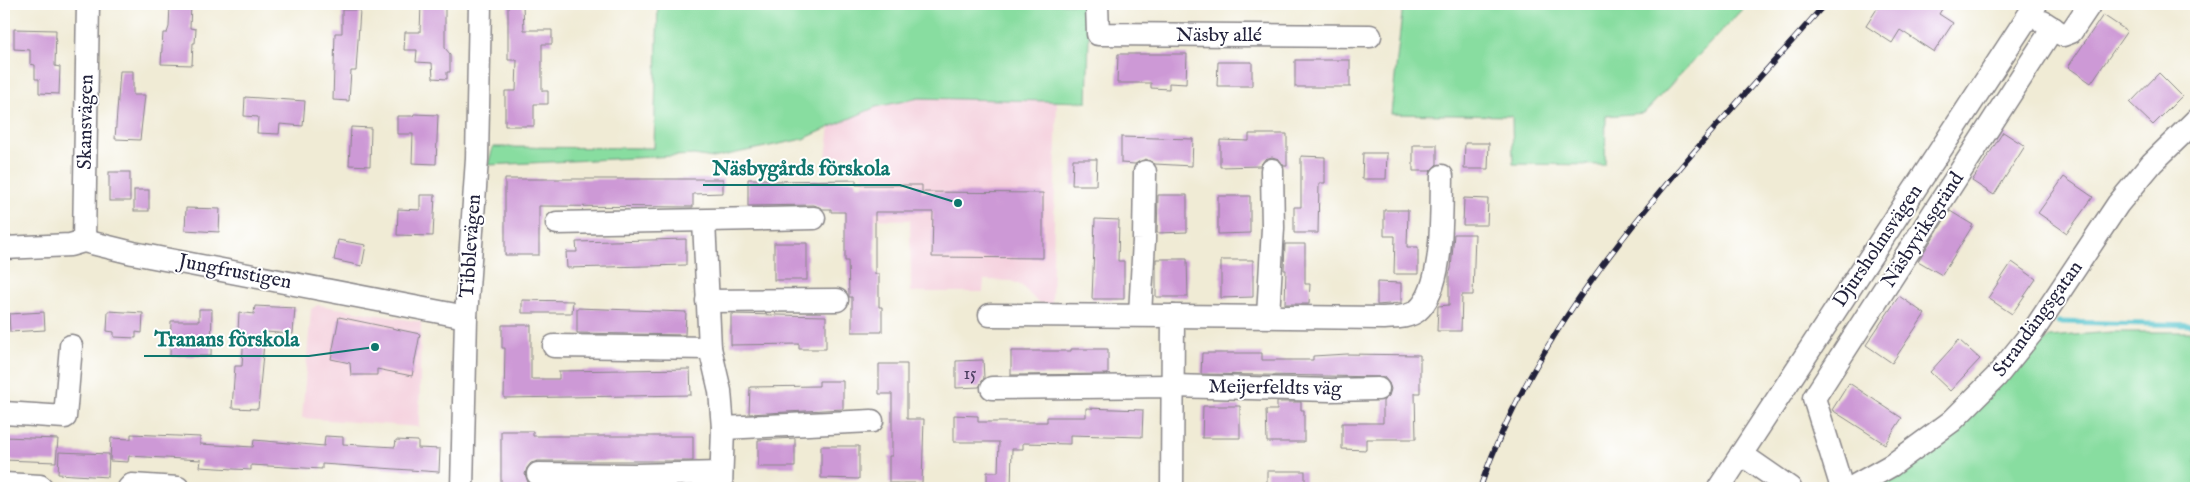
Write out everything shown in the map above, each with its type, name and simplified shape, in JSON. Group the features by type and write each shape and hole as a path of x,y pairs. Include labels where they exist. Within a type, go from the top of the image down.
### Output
{"street":[{"name":"Skansvägen","path":"84,241 88,4"},
{"name":"Tibblevägen","path":"462,488 466,317 477,159 480,4"},
{"name":"Näsby allé","path":"1097,4 1098,34 1370,36"},
{"path":"2032,9 2062,35 2071,32 2090,4"},
{"name":"Djursholmsvägen","path":"1719,488 2032,9"},
{"name":"Näsbyviksgränd","path":"1842,488 1814,398 2052,28"},
{"name":"Strandängsgatan","path":"1851,488 1892,465 1952,421 1996,378 2034,330 2118,204 2152,163 2196,120"},
{"path":"1268,316 1273,228 1272,170"},
{"path":"1140,315 1145,172"},
{"path":"990,315 1404,317 1416,312 1428,297 1438,264 1442,176"},
{"path":"557,223 814,218"},
{"path":"538,474 635,475 721,481 723,428 720,391 710,348 704,221"},
{"name":"Jungfrustigen","path":"4,248 70,245 84,241 133,253 466,317"},
{"path":"708,300 837,300"},
{"path":"1172,488 1173,316"},
{"path":"4,413 64,417 71,346"},
{"path":"554,346 710,348"},
{"name":"Meijerfeldts väg","path":"992,388 1172,386 1330,390 1378,389"},
{"path":"723,428 872,421"},
{"path":"1741,454 1790,488"},
{"path":"4,484 40,486 42,488"},
{"path":"129,488 132,485 178,488"}],"shaded area":[{"path":"919,98 1057,100 1052,306 1038,303 1022,286 1012,281 984,280 983,292 911,292 910,220 865,219 862,155 826,157 830,127 876,107"},
{"path":"318,305 421,322 419,427 302,418 311,309"}],"green space":[{"path":"658,4 1090,4 1087,102 919,98 876,107 803,139 713,158 694,155 488,165 493,147 654,148"},
{"path":"1403,4 1747,4 1644,113 1606,116 1605,165 1513,164 1512,116 1391,114"},
{"path":"2112,332 2196,332 2196,488 1877,488 1932,452 2049,337"}],"building":[{"path":"170,4 191,4 190,28 196,29 192,65 161,64 163,33 167,33 169,27"},
{"path":"421,4 445,4 445,48 450,54 450,72 447,72 447,79 433,78 432,63 416,62 417,50 404,50 405,32 420,32"},
{"path":"508,4 523,4 524,30 552,30 552,44 542,44 542,91 548,91 548,104 534,104 534,126 505,126 505,91 516,91 517,60 508,60"},
{"path":"1880,4 1945,4 1939,14 1953,23 1934,52 1900,30 1892,43 1866,26"},
{"path":"342,10 360,10 356,71 351,71 349,101 333,100 335,33 342,33"},
{"path":"2103,15 2127,31 2091,83 2068,67"},
{"path":"14,29 56,30 55,66 60,67 59,94 39,93 39,79 35,79 35,65 30,64 30,50 14,49"},
{"path":"1118,54 1187,54 1186,84 1169,83 1169,89 1151,88 1151,83 1117,83"},
{"path":"1295,60 1350,60 1350,87 1295,87"},
{"path":"1218,62 1252,62 1252,86 1217,86"},
{"path":"120,71 133,71 133,95 145,95 140,140 115,139"},
{"path":"2159,73 2182,96 2153,125 2130,103"},
{"path":"245,97 305,101 303,126 280,124 279,134 257,133 258,117 244,116"},
{"path":"414,114 438,115 436,164 412,163 413,134 397,134 397,116 413,116"},
{"path":"351,127 371,128 370,166 349,165"},
{"path":"2003,132 2025,146 1994,195 1972,181"},
{"path":"1249,134 1287,134 1287,166 1284,166 1279,159 1272,157 1265,159 1260,166 1220,167 1220,140 1249,141"},
{"path":"1121,137 1193,139 1192,166 1155,164 1146,159 1135,164 1121,163"},
{"path":"1465,143 1489,143 1488,169 1464,169"},
{"path":"1413,145 1437,145 1437,164 1430,171 1413,171"},
{"path":"1363,153 1387,153 1386,179 1362,179"},
{"path":"1301,156 1325,157 1325,183 1319,183 1318,233 1294,233 1294,207 1301,207"},
{"path":"1073,159 1097,159 1096,185 1072,185"},
{"path":"109,172 130,172 130,201 109,201"},
{"path":"2064,177 2093,197 2067,233 2038,213"},
{"path":"505,179 723,179 723,193 693,194 693,207 539,206 539,255 505,255"},
{"path":"748,179 772,179 772,181 856,180 856,185 922,185 922,192 1043,193 1043,258 932,257 933,212 875,212 875,274 879,274 879,307 882,307 882,332 852,332 852,297 849,297 848,261 845,261 845,212 831,212 831,209 823,209 814,205 748,206"},
{"path":"134,190 149,190 149,211 134,211"},
{"path":"420,195 435,195 433,236 397,235 398,209 420,210"},
{"path":"1158,195 1187,195 1187,232 1157,233"},
{"path":"1218,196 1250,196 1250,233 1218,234"},
{"path":"1464,198 1488,199 1487,225 1463,225"},
{"path":"186,208 220,209 219,232 185,230"},
{"path":"1384,210 1408,210 1407,247 1418,247 1418,274 1394,274 1395,236 1384,236"},
{"path":"1950,211 1973,225 1942,275 1918,261"},
{"path":"1095,219 1119,220 1118,261 1124,261 1124,299 1092,299"},
{"path":"1454,234 1475,234 1473,295 1462,295 1461,331 1437,331 1438,306 1449,305 1449,274"},
{"path":"686,239 686,265 567,268 566,252 577,252 576,242"},
{"path":"338,240 366,245 362,266 334,260"},
{"path":"774,243 807,243 807,280 774,280"},
{"path":"1285,244 1305,244 1305,284 1310,284 1309,304 1285,304"},
{"path":"1156,259 1187,259 1188,297 1156,297"},
{"path":"1221,260 1253,260 1253,297 1221,298"},
{"path":"2012,262 2036,279 2012,314 1988,298"},
{"path":"1377,282 1401,283 1401,303 1377,305"},
{"path":"1899,296 1925,314 1892,363 1866,345"},
{"path":"522,300 573,301 572,313 522,313"},
{"path":"255,306 295,308 293,334 265,332 258,409 232,408 235,366 242,366 244,333 238,332 239,312 254,314"},
{"path":"577,308 686,312 685,335 577,333"},
{"path":"199,309 212,309 211,356 170,356 171,321 199,321"},
{"path":"108,311 143,313 142,333 136,332 136,338 114,337 114,332 107,331"},
{"path":"44,312 45,330 10,332 9,314"},
{"path":"731,314 826,316 826,349 799,349 799,344 731,345"},
{"path":"339,317 420,334 412,376 377,369 377,375 351,375 350,363 331,359"},
{"path":"502,325 531,325 531,379 559,379 559,371 690,369 691,395 504,398 505,348 502,348"},
{"path":"1959,340 1980,359 1950,391 1930,372"},
{"path":"1071,349 1108,349 1108,374 1011,375 1011,351 1071,351"},
{"path":"1202,353 1262,353 1262,360 1313,360 1313,356 1347,354 1420,355 1420,393 1415,393 1416,439 1366,439 1366,450 1342,449 1342,423 1383,423 1383,401 1389,396 1391,389 1384,377 1201,374"},
{"path":"983,360 984,378 979,387 956,388 956,361"},
{"path":"879,364 907,364 907,419 924,419 922,483 889,483 889,456 892,456 892,394 879,394"},
{"path":"819,381 843,381 843,409 749,414 750,387 819,386"},
{"path":"1849,383 1902,418 1885,444 1832,410"},
{"path":"1277,402 1301,402 1301,410 1304,410 1304,442 1267,442 1266,410 1277,410"},
{"path":"1203,406 1240,406 1240,438 1202,438"},
{"path":"1086,408 1143,410 1142,437 1070,435 1070,444 1023,443 1023,449 1012,449 1011,488 987,488 987,472 998,472 999,442 954,442 954,415 978,416 978,422 1047,422 1047,417 1086,417"},
{"path":"501,431 533,431 533,436 693,436 693,461 538,461 531,463 525,474 530,488 501,488"},
{"path":"131,434 200,437 200,444 253,447 254,440 324,446 325,436 343,437 343,444 395,447 396,440 418,441 418,448 440,449 439,472 322,464 322,469 251,465 251,470 200,467 201,460 129,456 128,462 110,461 111,438 131,439"},
{"path":"4,437 58,439 56,462 4,460"},
{"path":"795,438 795,467 758,467 758,440"},
{"path":"821,446 859,446 859,479 821,478"},
{"path":"59,452 109,454 108,477 58,474"},
{"path":"1267,471 1305,471 1305,488 1267,488"}],"waterway":[{"path":"2058,322 2196,325"}],"railway":[{"path":"1480,488 1508,420 1543,355 1583,292 1677,172 1825,4"}],"place":[{"name":"Näsbygårds förskola","path":"958,203"},
{"name":"Tranans förskola","path":"375,347"}]}
